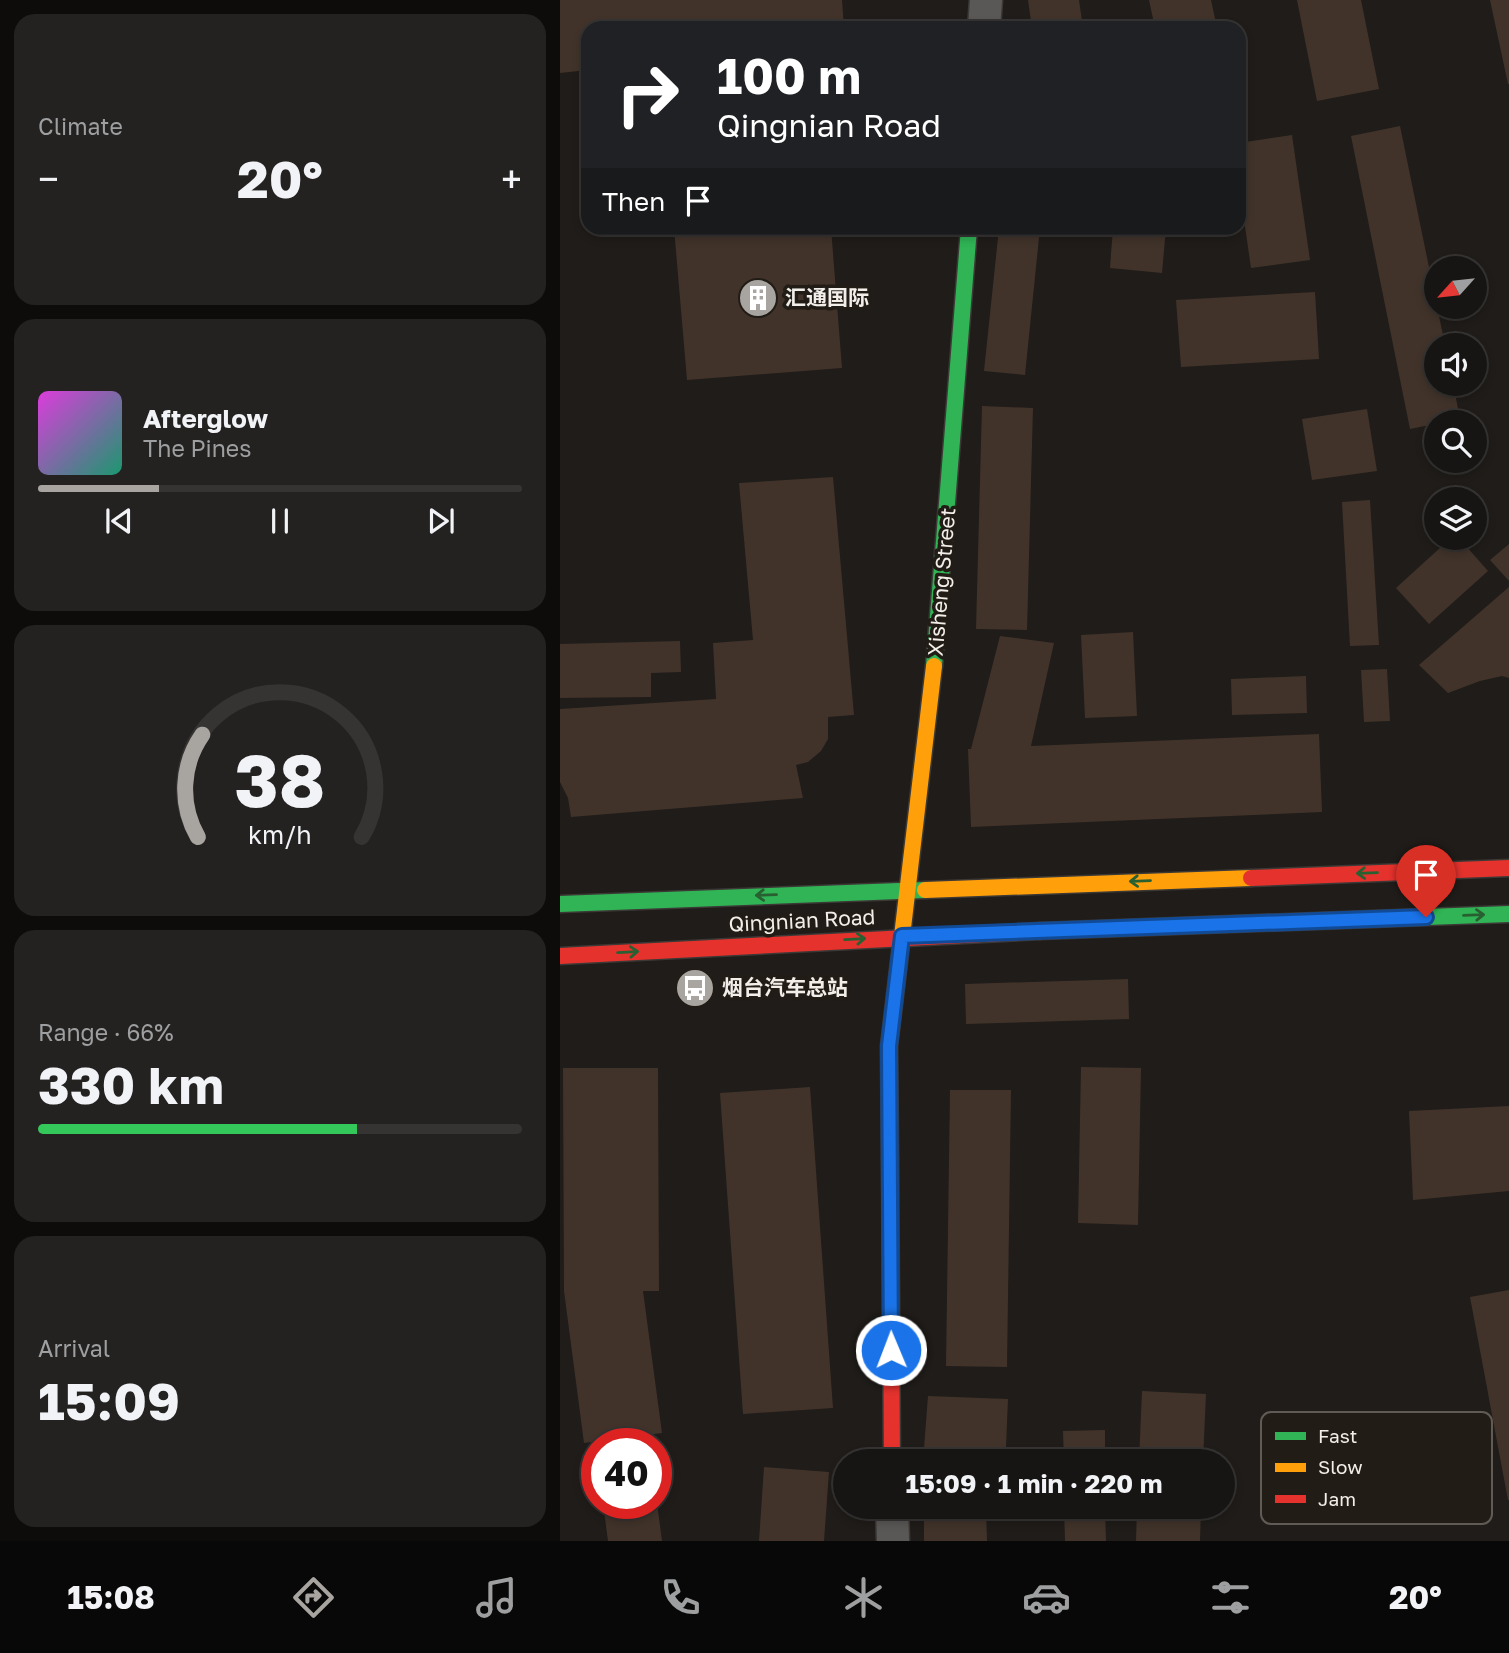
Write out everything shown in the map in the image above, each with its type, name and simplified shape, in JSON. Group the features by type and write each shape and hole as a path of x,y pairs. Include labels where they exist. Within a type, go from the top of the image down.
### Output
{"main road":[{"name":"Xisheng Street","path":"892,1449 889,1046 938,637 968,235"},
{"name":"Qingnian Road","path":"560,904 1509,868"},
{"name":"Qingnian Road","path":"560,957 902,936 1509,914"}],"street":[{"path":"984,21 986,0"},
{"path":"892,1519 893,1541"}],"building":[{"path":"560,0 842,0 844,21 581,21 581,71 560,73"},
{"path":"1028,0 1079,0 1082,21 1031,21"},
{"path":"1149,0 1211,0 1216,21 1154,21"},
{"path":"1297,0 1361,0 1379,89 1317,101"},
{"path":"1490,0 1509,0 1509,84 1508,84"},
{"path":"1400,126 1427,256 1424,256 1424,319 1440,319 1443,333 1424,333 1424,396 1456,396 1458,410 1424,410 1424,426 1410,429 1351,136"},
{"path":"1292,135 1310,260 1251,268 1246,233 1246,142"},
{"name":"汇通国际","path":"675,235 832,235 842,368 687,380"},
{"path":"998,235 1039,235 1025,375 984,371"},
{"path":"1112,235 1165,235 1162,273 1110,268"},
{"path":"1315,292 1319,359 1181,367 1176,300"},
{"path":"982,406 1033,408 1027,630 976,629"},
{"path":"1367,409 1377,471 1312,480 1302,419"},
{"path":"833,477 854,715 828,717 828,739 821,751 808,762 796,765 803,798 571,817 568,798 560,782 560,709 716,699 713,643 753,640 739,483"},
{"path":"1370,500 1379,645 1350,646 1342,502"},
{"path":"1509,544 1509,581 1490,560"},
{"path":"1438,550 1469,550 1488,571 1429,624 1396,588"},
{"path":"1509,587 1509,678 1502,676 1480,681 1448,693 1419,665"},
{"path":"1133,632 1137,716 1085,718 1081,635"},
{"path":"1000,636 1054,643 1031,746 1319,734 1322,812 971,827 968,749 971,749"},
{"path":"680,641 681,672 651,673 651,697 560,698 560,644"},
{"path":"1387,669 1390,721 1364,722 1361,670"},
{"path":"1306,676 1307,713 1232,715 1231,679"},
{"path":"1128,979 1129,1019 966,1024 965,984"},
{"path":"1081,1067 1141,1068 1138,1225 1078,1223"},
{"path":"563,1068 658,1068 659,1291 643,1291 661,1428 582,1428 564,1291"},
{"path":"810,1087 833,1408 743,1414 720,1093"},
{"path":"950,1090 1011,1090 1007,1367 946,1366"},
{"path":"1509,1106 1509,1191 1413,1200 1409,1111"},
{"path":"1509,1290 1509,1500 1508,1500 1470,1297"},
{"path":"1142,1391 1206,1394 1204,1449 1140,1449"},
{"path":"928,1396 1008,1399 1006,1447 924,1449"},
{"path":"1105,1430 1105,1449 1064,1449 1063,1431"},
{"path":"764,1467 829,1472 824,1541 759,1541"},
{"path":"605,1519 659,1519 662,1541 608,1541"},
{"path":"924,1519 986,1519 987,1541 924,1541"},
{"path":"1064,1519 1105,1519 1106,1541 1065,1541"},
{"path":"1137,1519 1201,1519 1200,1541 1136,1541"}],"traffic: fast":[{"path":"934,666 968,235"},
{"path":"560,904 925,890"},
{"path":"1040,931 1509,914"}],"traffic: slow":[{"path":"890,1158 889,1046 934,666"},
{"path":"925,890 1251,878"}],"traffic: jam":[{"path":"1251,878 1509,868"},
{"path":"560,956 1040,931"},
{"path":"890,1158 892,1449"}],"place":[{"name":"汇通国际","path":"758,298"},
{"name":"烟台汽车总站","path":"695,988"}],"route":[{"path":"891,1350 889,1046 902,936 1426,917"}]}
